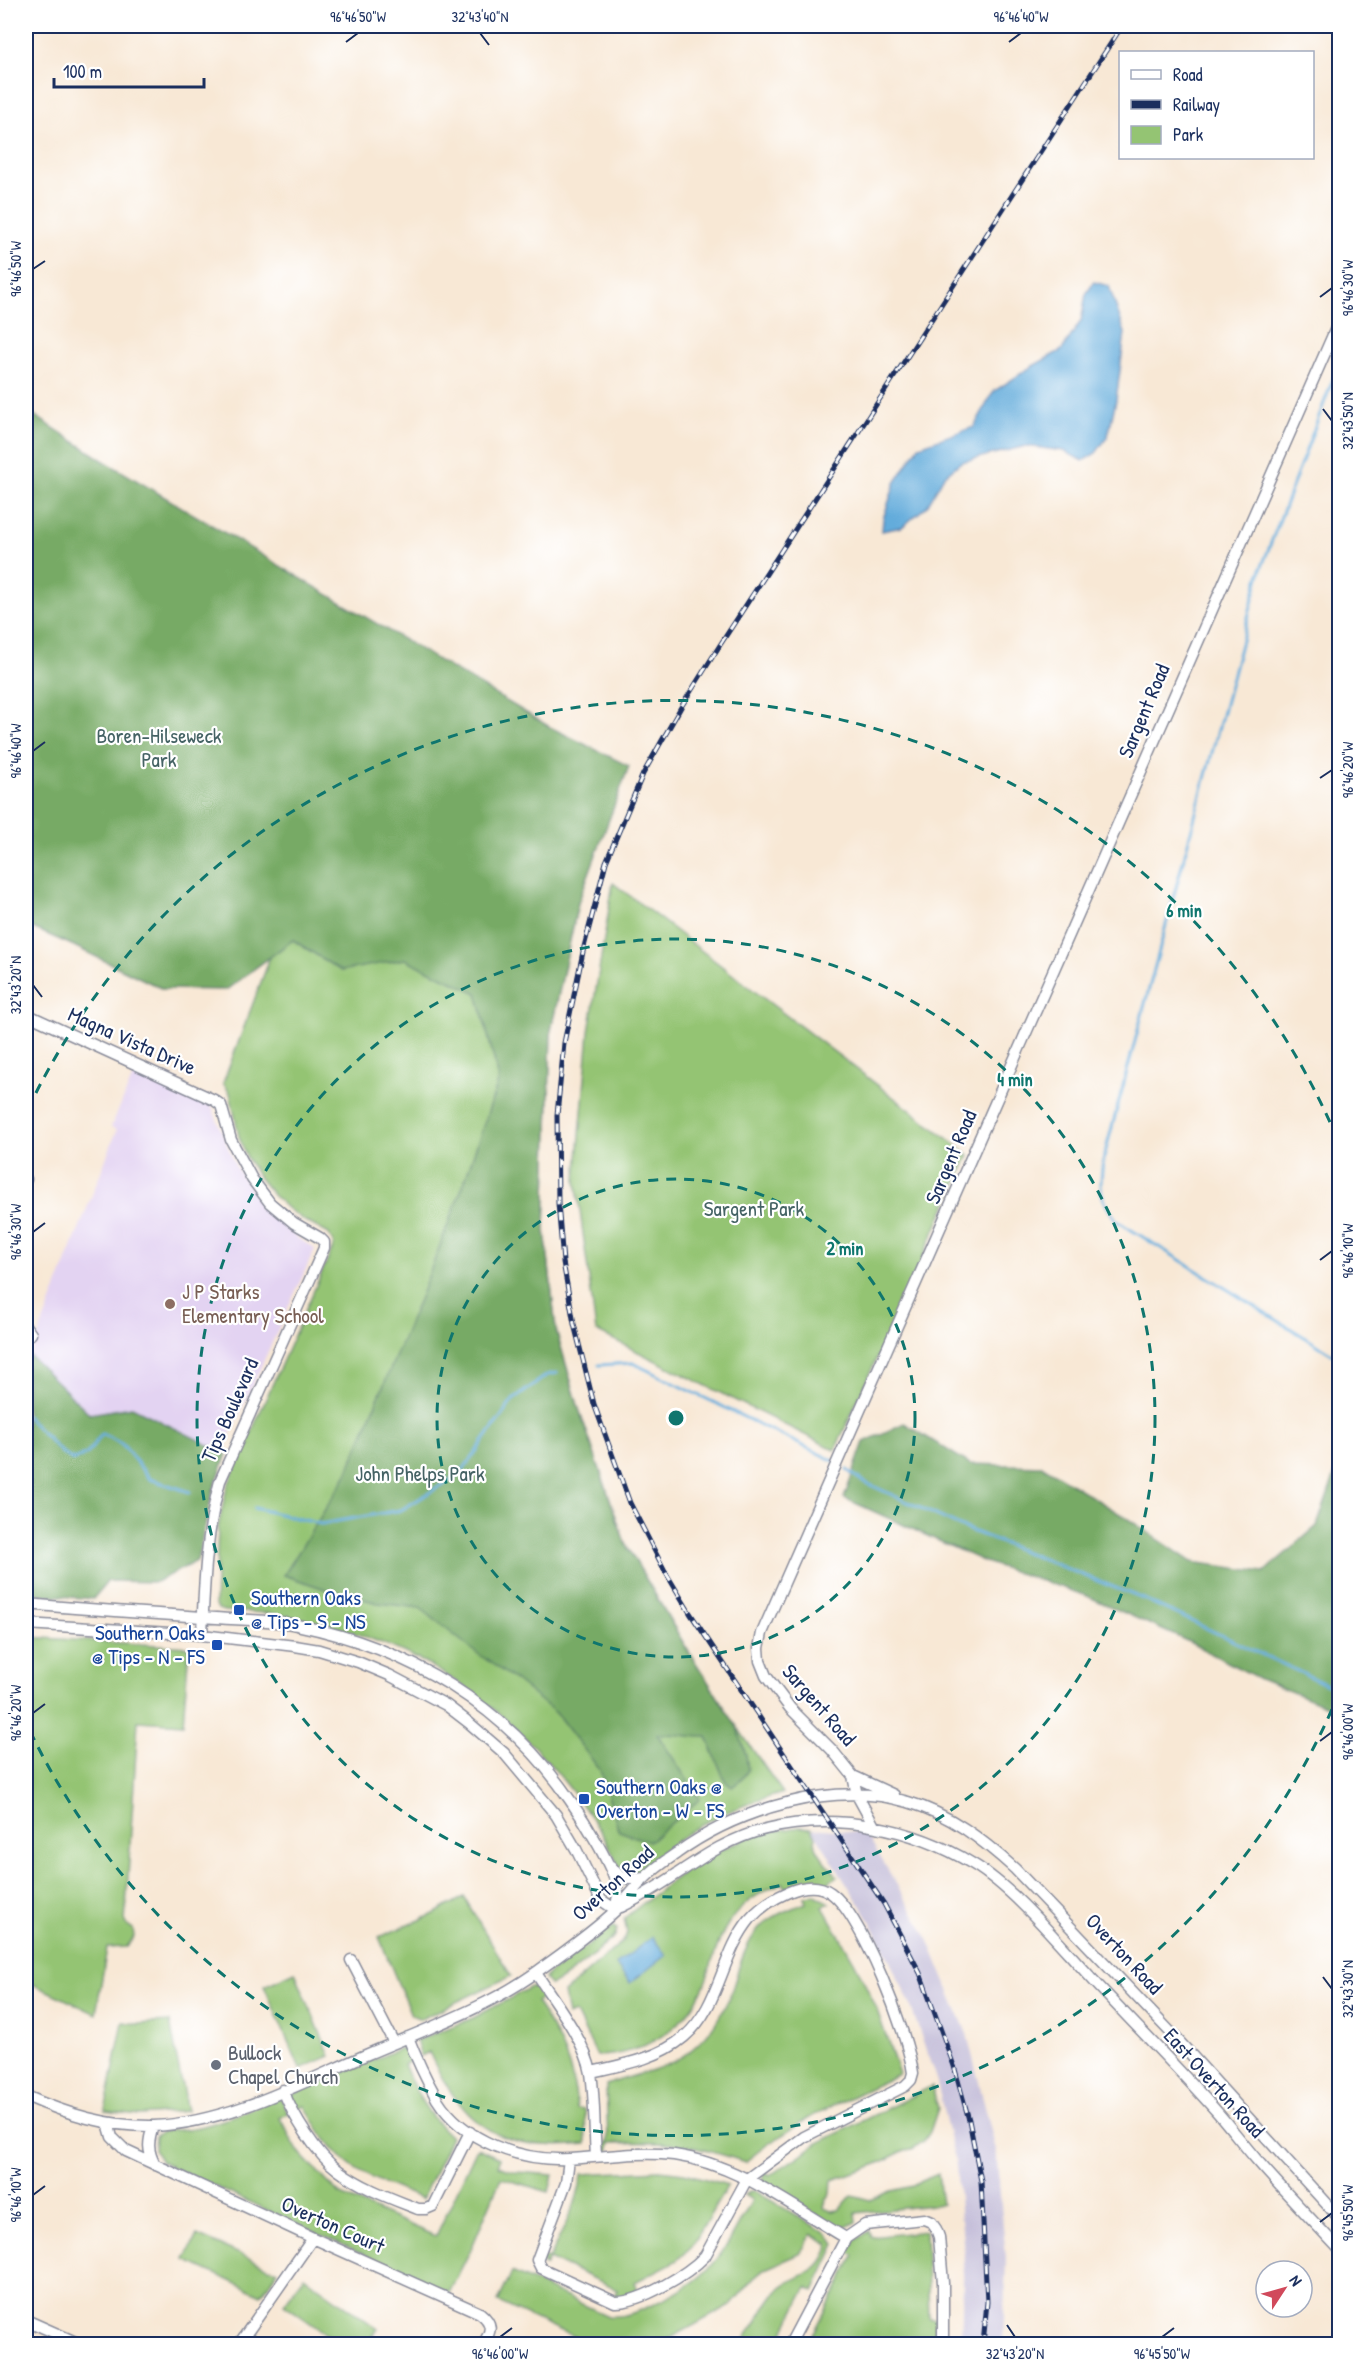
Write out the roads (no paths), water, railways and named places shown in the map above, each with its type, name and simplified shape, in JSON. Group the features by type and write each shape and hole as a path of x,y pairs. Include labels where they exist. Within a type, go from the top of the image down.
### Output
{"street":[{"name":"Sargent Road","path":"874,1826 857,1796 854,1776 790,1708 766,1676 760,1661 759,1648 762,1634 925,1266 1182,672 1340,319"},
{"name":"Magna Vista Drive","path":"26,1014 221,1105"},
{"name":"Tips Boulevard","path":"202,1635 212,1511 219,1481 324,1248 324,1242 320,1238 294,1223 270,1203 252,1179 231,1140 221,1105"},
{"path":"26,1605 273,1622 322,1631 410,1661 445,1681 506,1727 546,1768 572,1803 603,1854 622,1878 632,1880 644,1878"},
{"path":"26,1624 202,1635 319,1650 358,1662 433,1698 468,1722 497,1747 519,1769 556,1815 601,1900 616,1910 618,1892 603,1854"},
{"path":"433,1698 445,1681"},
{"path":"854,1776 908,1802"},
{"name":"Overton Road","path":"26,2096 79,2118 108,2123 153,2126 186,2123 212,2117 284,2090 408,2037 478,2005 536,1973 616,1910 644,1878 704,1834 753,1812 812,1797 857,1796 908,1802 952,1820 991,1847 1036,1890 1340,2219"},
{"path":"556,1815 572,1803"},
{"name":"East Overton Road","path":"616,1910 646,1896 697,1860 735,1839 766,1830 809,1822 874,1826 939,1846 976,1866 1022,1905 1218,2112 1255,2158 1340,2250"},
{"path":"568,2159 566,2182 537,2260 541,2268 615,2302 624,2302 688,2272 705,2256 747,2179 804,2137 905,2086 911,2080 913,2073 899,2019 877,1967 855,1924 830,1891 811,1887 797,1890 766,1905 751,1918 740,1933 708,2007 684,2037 648,2057 591,2072"},
{"path":"1022,1905 1036,1890"},
{"path":"351,1960 394,2043"},
{"path":"536,1973 583,2049 591,2072 596,2156"},
{"path":"408,2037 438,2100 459,2125 508,2151 525,2156 568,2159 629,2154 674,2156 719,2167 747,2179 846,2238"},
{"path":"284,2090 301,2124 336,2169 357,2183 418,2209 433,2206 470,2132"},
{"name":"Overton Court","path":"108,2123 112,2137 118,2145 155,2165 480,2313 490,2325 490,2333 483,2344"},
{"path":"153,2126 148,2142 149,2153 155,2165"},
{"path":"1255,2158 1272,2144"},
{"path":"790,2344 846,2238 865,2225 924,2219 931,2222 939,2237 943,2283 943,2344"},
{"path":"238,2344 313,2238"},
{"path":"26,2320 80,2344"}],"water":[{"path":"1094,282 1109,286 1125,333 1116,400 1108,436 1096,453 1083,461 1064,451 1026,446 961,462 944,476 927,506 902,527 882,531 883,519 895,483 919,446 974,427 993,392 1062,350 1081,321 1086,294"},
{"path":"652,1937 666,1955 630,1983 616,1965"}],"waterway":[{"path":"1340,361 1261,569 1103,1161 1101,1179 1104,1199 1117,1221 1340,1359"},
{"path":"599,1365 633,1363 834,1461"},
{"path":"254,1508 321,1524 401,1510 460,1474 513,1400 547,1375 557,1373"},
{"path":"26,1416 61,1452 73,1460 87,1454 102,1434 122,1444 150,1479 190,1492"},
{"path":"847,1470 862,1481 964,1528 1146,1600 1340,1691"}],"railway":[{"path":"983,2344 987,2302 981,2181 969,2120 954,2066 920,1973 884,1904 690,1613 666,1573 630,1503 594,1404 574,1324 563,1262 558,1203 557,1115 564,1043 584,947 606,862 643,774 720,645 1122,26"}],"place":[{"name":"J P Starks Elementary School","path":"170,1304"},
{"name":"Southern Oaks @ Tips - S - NS","path":"239,1610"},
{"name":"Southern Oaks @ Tips - N - FS","path":"217,1645"},
{"name":"Southern Oaks @ Overton - W - FS","path":"584,1799"},
{"name":"Bullock Chapel Church","path":"216,2065"}],"park label":[{"name":"Boren-Hilseweck Park","path":"159,748"},
{"name":"Sargent Park","path":"754,1209"},
{"name":"John Phelps Park","path":"420,1474"}]}
